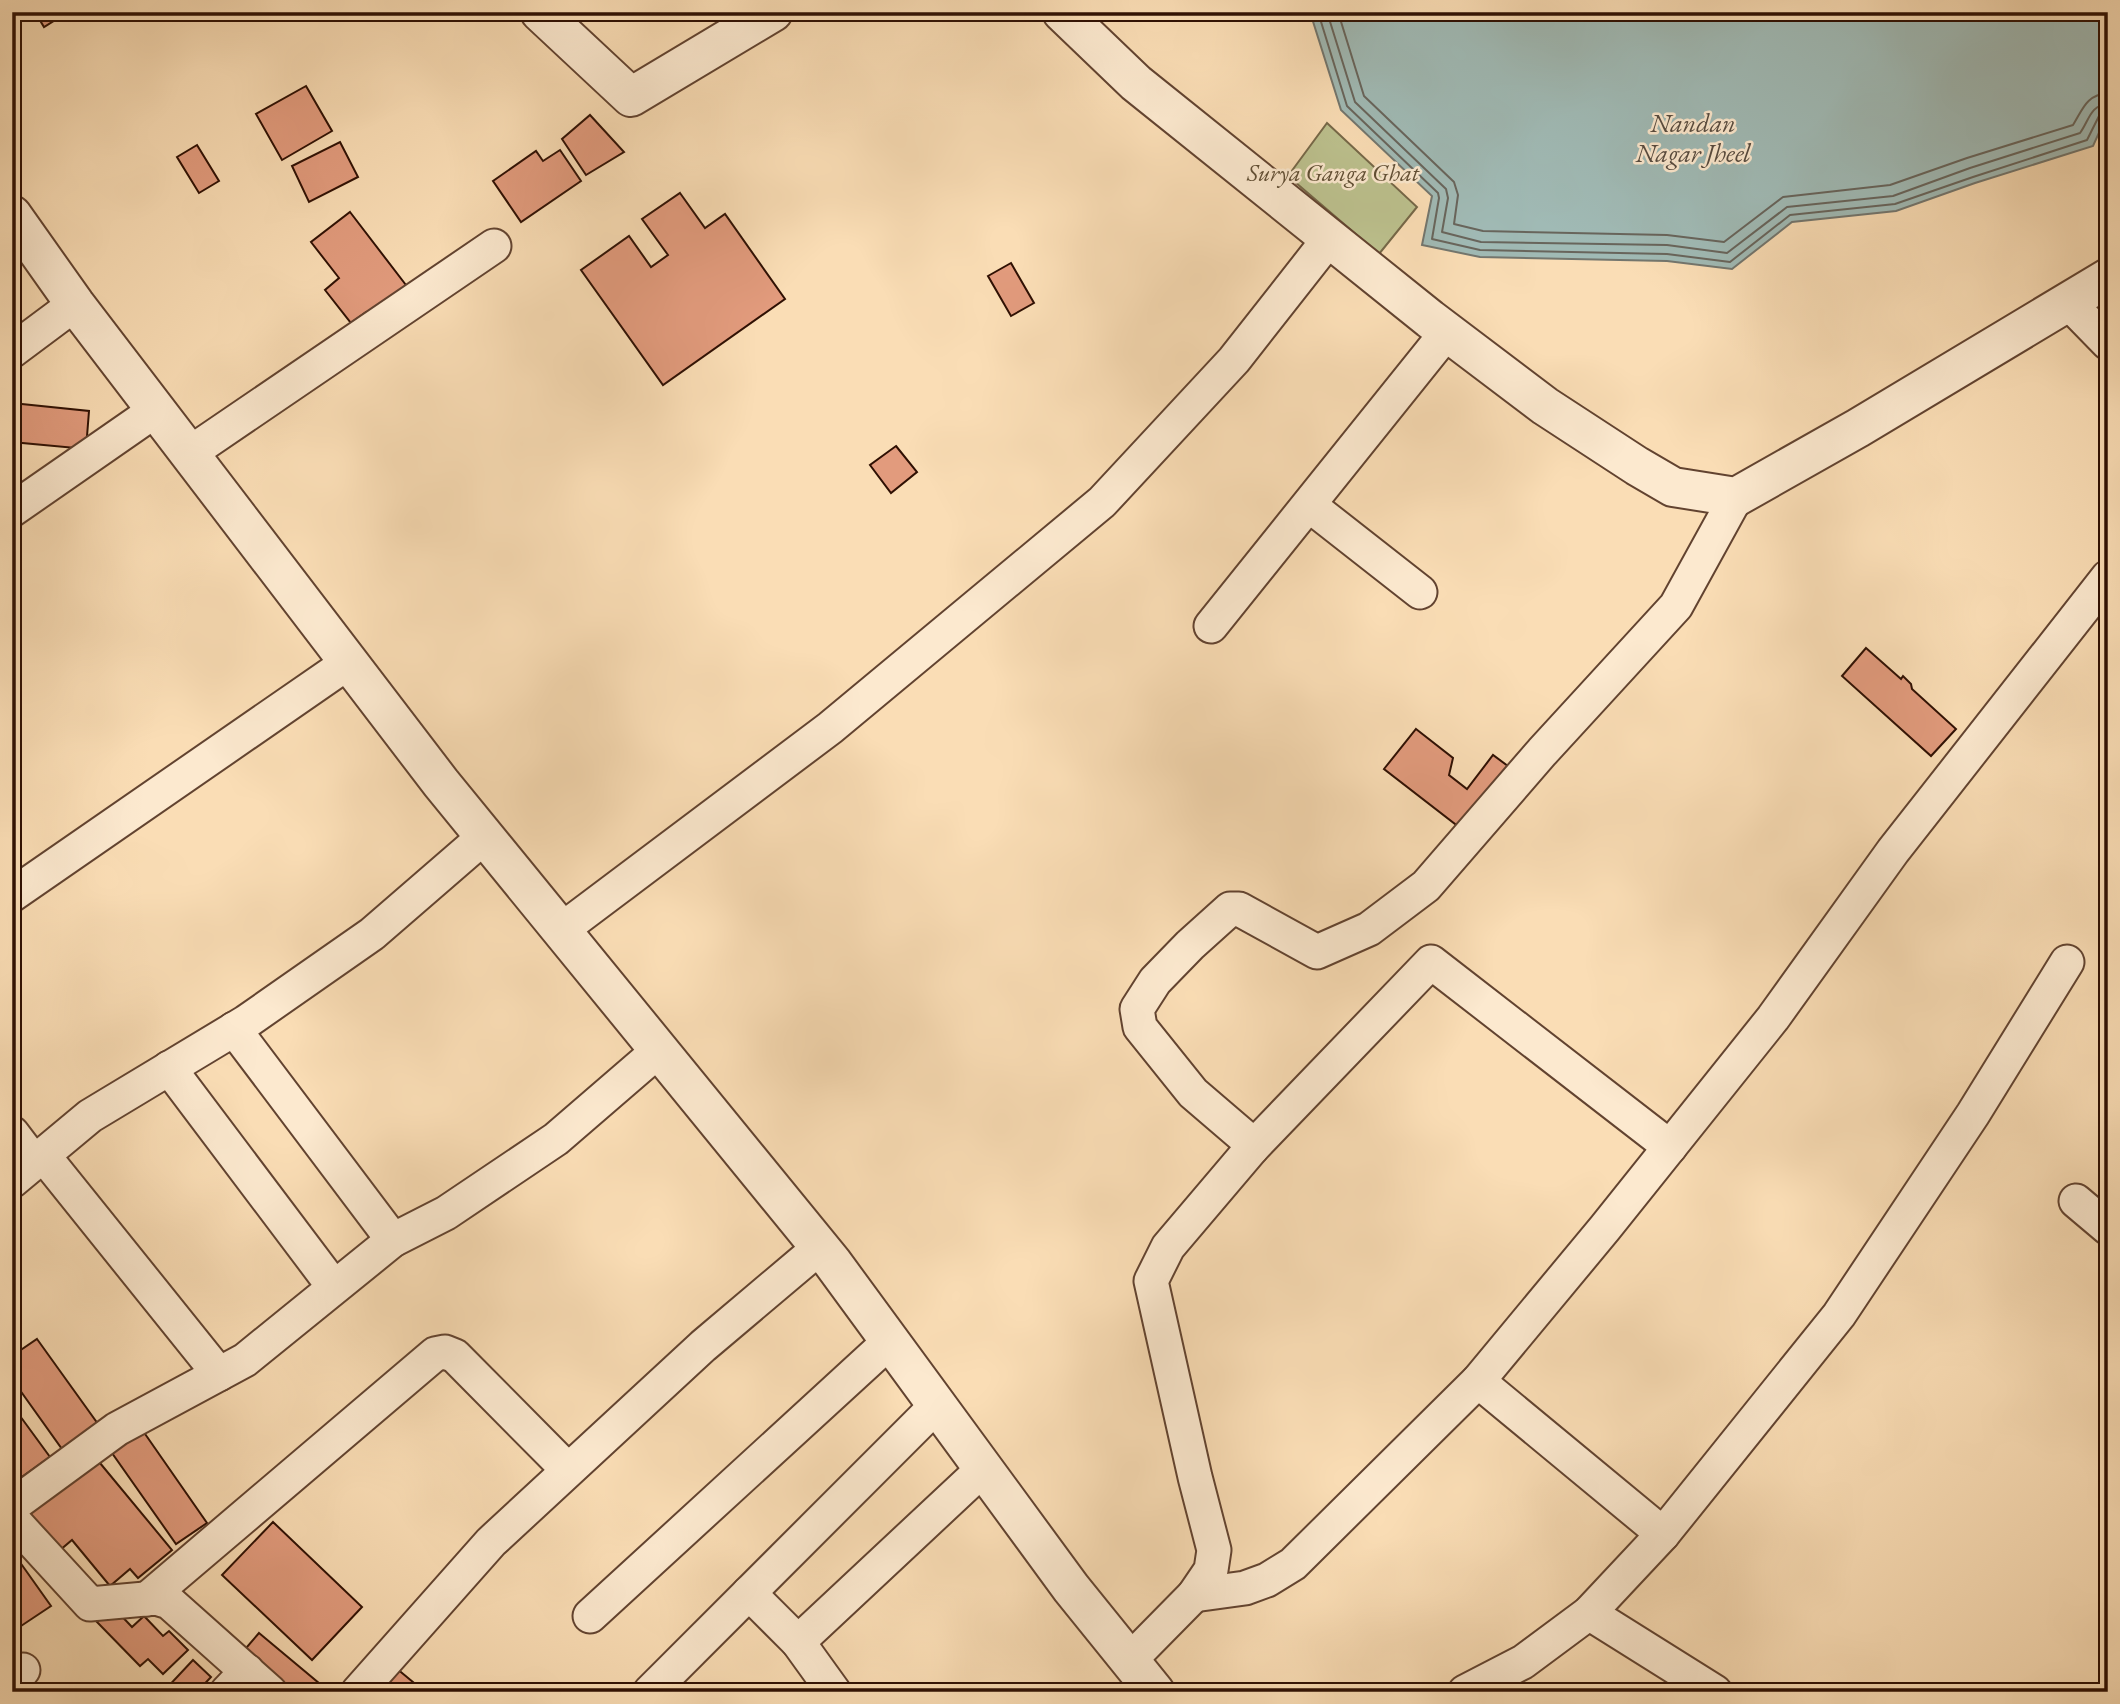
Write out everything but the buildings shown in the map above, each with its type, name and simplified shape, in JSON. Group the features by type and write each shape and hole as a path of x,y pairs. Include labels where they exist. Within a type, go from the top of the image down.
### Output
{"street":[{"path":"540,12 631,97 773,12"},
{"path":"1062,12 1136,83 1329,239 1545,406 1673,487 1736,497"},
{"path":"12,215 75,303 441,783 819,1248 1071,1588 1155,1692"},
{"path":"560,931 830,729 1102,502 1234,360 1329,239"},
{"path":"190,453 494,246"},
{"path":"1252,1148 1249,1141 1193,1093 1140,1027 1137,1009 1154,981 1230,909 1239,909 1317,952 1369,929 1426,886 1542,752 1676,606 1736,497 1858,428 2108,278"},
{"path":"2068,302 2108,343"},
{"path":"12,351 75,303"},
{"path":"1212,626 1447,332"},
{"path":"12,510 156,410"},
{"path":"1309,505 1420,592"},
{"path":"1194,1595 1245,1588 1267,1580 1293,1564 1478,1381 1773,1018 1893,851 2108,577"},
{"path":"12,895 349,662"},
{"path":"30,1166 90,1116 234,1029 372,934 484,837"},
{"path":"1129,1661 1194,1595 1212,1570 1214,1550 1151,1281 1168,1247 1252,1148 1431,961 1670,1147"},
{"path":"1465,1692 1523,1662 1589,1613 1663,1534 1839,1315 1973,1114 2067,962"},
{"path":"234,1029 393,1240"},
{"path":"12,1506 117,1429 246,1360 393,1240 446,1213 556,1139 658,1051"},
{"path":"169,1068 334,1287"},
{"path":"12,1133 30,1166 219,1374"},
{"path":"2076,1201 2108,1228"},
{"path":"358,1692 491,1542 703,1346 819,1248"},
{"path":"590,1616 890,1341"},
{"path":"147,1600 435,1354 445,1352 455,1356 568,1469"},
{"path":"1478,1381 1663,1534"},
{"path":"650,1692 937,1405"},
{"path":"798,1642 983,1469"},
{"path":"12,1519 90,1604 162,1599 169,1602 248,1685"},
{"path":"749,1593 798,1642 834,1692"},
{"path":"1589,1613 1716,1692"}],"green space":[{"name":"Surya Ganga Ghat","path":"1327,123 1417,207 1379,254 1288,176"}],"water":[{"name":"Nandan Nagar Jheel","path":"1310,12 2108,12 2108,113 2093,146 1896,211 1792,222 1732,269 1667,261 1480,257 1422,245 1432,196 1341,110"}]}
